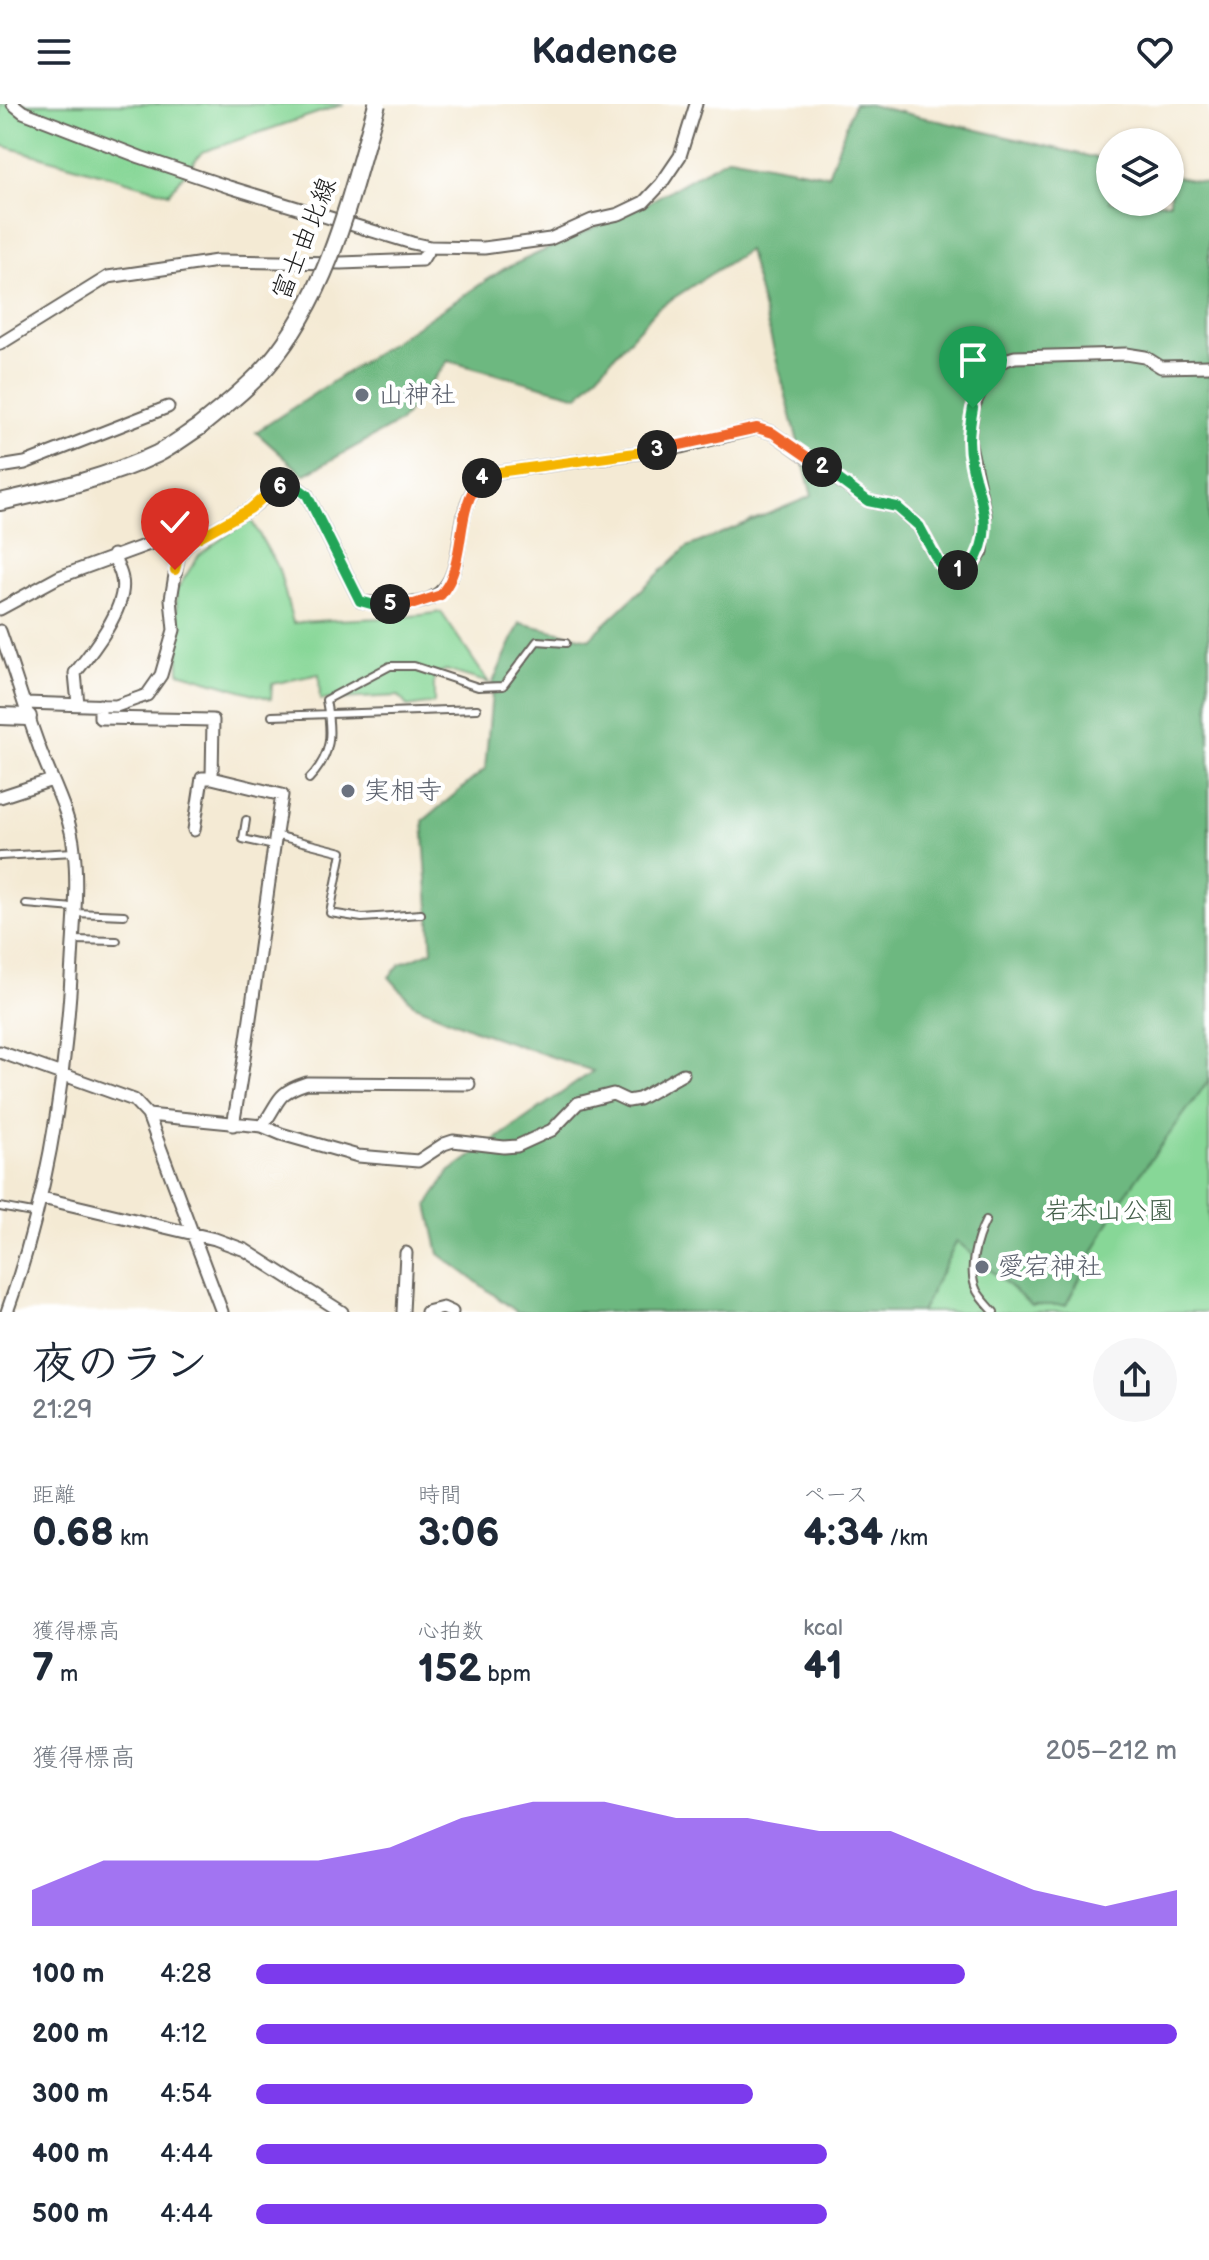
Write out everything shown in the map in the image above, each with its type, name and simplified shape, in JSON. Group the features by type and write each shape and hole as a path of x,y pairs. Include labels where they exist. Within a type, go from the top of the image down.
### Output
{"main road":[{"name":"富士由比線","path":"0,502 117,471 159,453 199,427 237,396 268,364 293,330 332,252 377,104"},
{"path":"0,716 27,710"}],"street":[{"path":"13,104 23,112 140,157 229,187 430,247 484,248 550,239 644,202 680,156 696,104"},
{"path":"0,344 108,277 217,261 341,263 422,260 430,247"},
{"path":"27,710 78,704 116,706 147,695 161,675 174,630 171,599 178,557 187,544 250,509 277,487 298,488 307,495 360,601 414,604 441,595 452,577 474,487 492,473 681,447 757,428 773,433 868,501 897,507 919,526 939,563 953,571 971,567 982,552 985,515 969,440 973,408 983,385 999,362 1015,357 1126,354 1145,357 1161,367 1209,366"},
{"path":"0,467 25,463 168,407"},
{"path":"0,609 59,577 163,539 189,521"},
{"path":"78,704 75,673 111,624 122,590 123,580 113,555"},
{"path":"0,631 68,821 74,852 73,940 63,1076 42,1198 26,1259 7,1312"},
{"path":"100,705 100,718 213,720 212,778"},
{"path":"194,830 202,778 282,795 260,936 252,1024 233,1125"},
{"path":"0,797 52,780"},
{"path":"0,1052 134,1100 148,1115 222,1312"},
{"path":"148,1115 262,1126 292,1138 358,1156 418,1161 453,1141 517,1146 552,1130 578,1103 613,1094 628,1101 639,1099 683,1074"},
{"path":"262,1126 278,1097 289,1089 307,1083 469,1084"},
{"path":"42,1198 245,1250 342,1312"},
{"path":"403,1312 406,1253"},
{"path":"427,1312 443,1308 452,1312"}],"lane":[{"path":"309,779 329,752 326,700 390,666 414,666 478,687 503,686 537,641 566,643"},
{"path":"272,716 477,709"},
{"path":"246,820 243,839 342,852 330,913 362,918 421,914"},
{"path":"0,856 74,852"},
{"path":"26,904 124,915"},
{"path":"73,940 117,941"},
{"path":"0,1207 38,1214"},
{"path":"986,1220 980,1230 972,1274 977,1292 994,1312"}],"green space":[{"path":"0,104 344,104 202,152 169,193 0,145"},
{"path":"854,104 866,104 1096,158 1096,216 1184,216 1184,178 1209,184 1209,1080 1119,1203 1066,1305 1031,1305 957,1241 921,1312 517,1312 439,1254 428,1205 449,1172 593,1071 477,1031 413,1004 389,977 400,964 432,951 423,821 485,769 493,682 520,623 589,639 687,547 812,496 748,250 658,308 578,396 448,361 400,422 304,475 256,432 504,269 647,203 729,157 828,175"},
{"path":"250,518 279,570 293,623 441,612 489,683 446,670 434,675 434,703 408,707 399,696 320,700 319,674 272,684 271,699 179,672 176,591 199,555"},
{"name":"岩本山公園","path":"1209,969 1209,1312 921,1312 930,1262"}],"place":[{"name":"山神社","path":"362,395"},
{"name":"実相寺","path":"348,791"},
{"name":"愛宕神社","path":"982,1267"}],"route":[{"path":"175,570 178,557 187,544 250,509 277,487 298,488 315,506 360,601 414,604 441,595 452,577 474,487 492,473 681,447 757,428 773,433 868,501 897,507 919,526 939,563 953,571 971,567 982,552 985,515 969,440 973,408"}]}
